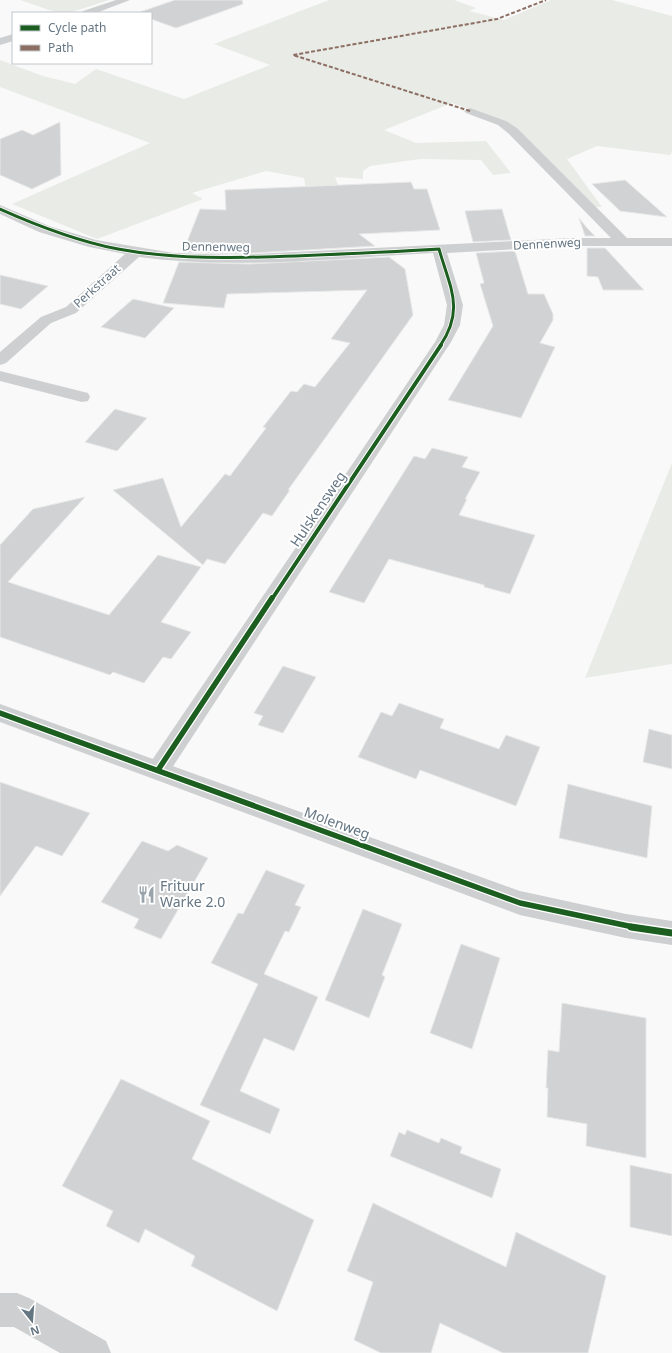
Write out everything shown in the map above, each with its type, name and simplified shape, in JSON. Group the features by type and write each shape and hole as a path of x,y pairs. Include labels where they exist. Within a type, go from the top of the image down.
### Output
{"street":[{"path":"89,12 125,0"},
{"path":"0,42 12,37"},
{"path":"470,111 497,121 513,131 622,241"},
{"name":"Dennenweg","path":"0,209 44,229 94,244 174,257 236,258 572,242 672,242"},
{"name":"Hulskensweg","path":"158,770 444,342 452,325 455,305 439,249"},
{"name":"Perkstraat","path":"0,360 46,320 71,310 136,252"},
{"path":"0,376 82,397"},
{"name":"Molenweg","path":"0,713 520,903 626,926 672,933"},
{"path":"0,1310 17,1310 94,1353"}],"shaded area":[{"path":"20,0 109,0 72,12 55,12"},
{"path":"329,0 454,0 476,8 469,11 504,20 551,0 612,0 672,16 672,152 670,155 597,146 567,159 602,207 593,207 515,131 483,114 452,103 384,130 416,143 486,141 511,173 493,175 481,160 420,159 370,166 363,171 363,179 335,177 340,190 306,191 304,178 266,171 192,193 203,199 97,239 12,204 150,143 0,87 0,60 43,76 75,84 96,69 184,99 270,65 214,44"},
{"path":"672,463 672,664 585,678"}],"building":[{"path":"175,0 242,0 243,4 176,28 152,19 152,12 140,12"},
{"path":"60,122 61,175 32,189 0,175 0,139 22,130 33,135"},
{"path":"625,180 667,217 620,211 592,184"},
{"path":"411,182 414,189 427,189 440,230 359,234 375,246 236,254 183,252 200,209 226,210 225,190"},
{"path":"502,209 511,240 473,242 465,211"},
{"path":"579,218 587,228 595,236 585,236"},
{"path":"587,248 605,248 644,290 603,290 598,277 587,276"},
{"path":"515,251 528,294 544,294 553,314 553,320 540,343 555,347 521,418 448,400 493,326 480,284 484,283 476,253"},
{"path":"389,257 405,269 413,315 288,490 290,490 272,516 263,513 225,564 207,559 203,565 113,490 163,478 181,527 225,474 230,476 266,428 263,427 291,391 297,392 304,384 315,387 350,343 331,339 367,290 227,294 224,308 163,303 179,262 249,264"},
{"path":"0,275 48,286 21,309 0,304"},
{"path":"133,299 174,308 145,338 101,327"},
{"path":"115,409 147,418 117,451 85,442"},
{"path":"432,448 468,457 462,467 480,472 465,499 467,499 459,515 535,535 510,594 484,587 484,585 389,559 364,603 329,592 414,456 425,459"},
{"path":"85,497 8,582 109,615 158,555 201,567 161,622 191,632 171,659 163,657 144,683 113,672 110,675 0,637 0,545 33,509"},
{"path":"283,666 316,677 283,733 258,725 263,716 254,713"},
{"path":"399,703 444,719 440,728 499,749 506,735 540,747 516,806 420,770 416,779 358,757 381,712 392,716"},
{"path":"649,729 672,735 672,769 643,762"},
{"path":"0,782 90,813 62,856 36,846 0,896"},
{"path":"568,784 652,806 647,858 559,838"},
{"name":"Frituur Warke 2.0","path":"142,841 168,851 177,845 208,858 161,939 134,928 139,919 101,902"},
{"path":"266,870 305,885 295,905 301,907 289,932 285,931 264,974 318,997 294,1051 264,1038 240,1091 280,1109 270,1134 200,1105 258,984 211,963 238,913 243,914"},
{"path":"363,909 402,924 382,975 385,977 369,1018 325,1000"},
{"path":"461,944 500,958 472,1049 430,1033"},
{"path":"562,1003 646,1018 646,1158 586,1146 587,1124 547,1117 548,1088 546,1088 548,1050 559,1052"},
{"path":"121,1079 210,1121 192,1159 314,1220 277,1311 191,1266 195,1256 145,1229 139,1243 106,1226 113,1211 62,1186"},
{"path":"407,1130 439,1143 441,1138 462,1147 460,1153 501,1169 492,1198 390,1156 399,1132 405,1135"},
{"path":"630,1165 672,1174 672,1236 630,1227"},
{"path":"373,1203 506,1267 516,1232 606,1276 588,1353 503,1353 440,1323 431,1353 381,1353 354,1340 373,1282 347,1271"}],"marked path":[{"path":"470,111 293,55 497,19 546,0"}],"cycle path":[{"path":"0,209 49,230 83,241 118,249 175,257 254,257 439,249 455,305 452,325 443,342 158,770"},
{"path":"0,713 520,903 626,926 672,933"}],"place":[{"name":"Frituur Warke 2.0","path":"147,894"}]}
